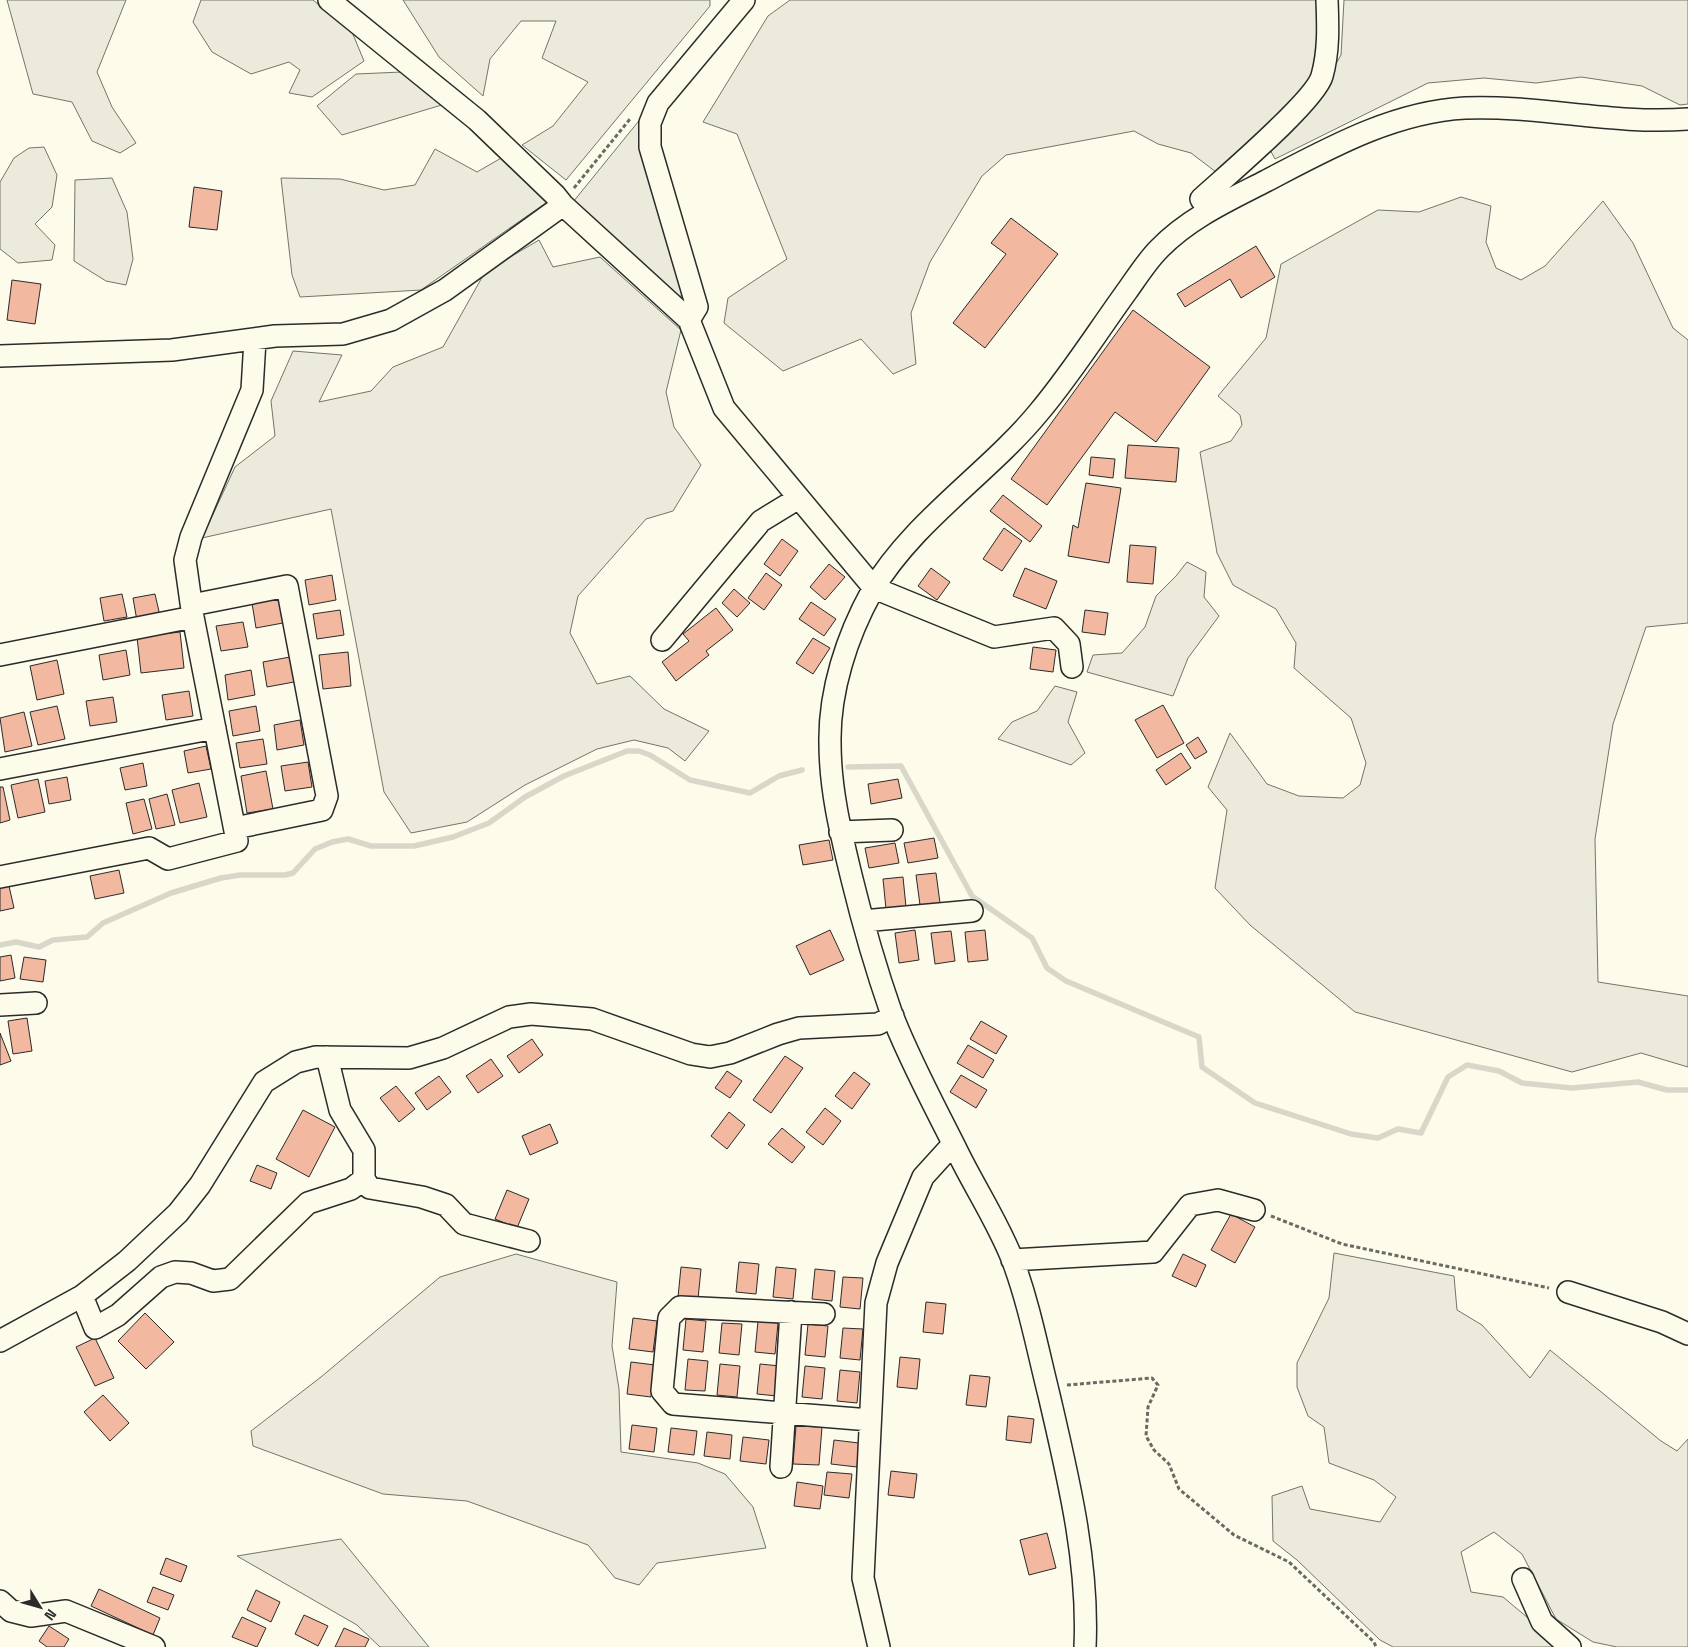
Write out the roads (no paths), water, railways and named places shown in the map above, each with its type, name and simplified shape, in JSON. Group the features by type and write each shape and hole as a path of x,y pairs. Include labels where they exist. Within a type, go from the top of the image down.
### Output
{"street":[{"path":"329,0 477,120 563,205 689,320 724,408 797,499 874,588 994,637 1054,628 1069,644 1072,667"},
{"path":"689,320 697,307 650,147 650,123 658,103 744,0"},
{"path":"1209,211 1201,199 1302,104 1322,79 1328,49 1327,0"},
{"path":"1085,1647 1086,1620 1083,1576 1071,1492 1046,1386 1012,1260 953,1144 893,1016 863,921 840,832 833,793 829,739 834,691 847,645 874,588 913,537 1015,439 1041,410 1158,250 1186,225 1337,144 1391,122 1433,111 1504,108 1661,121 1688,119"},
{"path":"0,356 172,350 275,336 343,334 391,320 445,290 563,205"},
{"path":"0,876 149,848 168,859 238,841 193,612 185,560 191,537 252,390 255,340"},
{"path":"662,640 761,521 797,499"},
{"path":"0,656 193,612 287,586 327,796 322,810 235,828"},
{"path":"0,769 215,728"},
{"path":"840,832 892,830"},
{"path":"863,921 972,911"},
{"path":"0,1005 36,1003"},
{"path":"0,1341 82,1296 127,1261 178,1214 200,1185 264,1082 296,1062 316,1057 410,1058 443,1048 509,1017 531,1014 592,1019 692,1054 710,1057 730,1054 778,1034 799,1028 878,1024 893,1016"},
{"path":"327,1057 340,1110 364,1150 364,1179 370,1188 422,1197 446,1205 464,1224 529,1241"},
{"path":"879,1647 863,1578 876,1303 888,1263 923,1177 953,1144"},
{"path":"82,1296 95,1328 118,1315 161,1278 175,1272 191,1273 213,1281 230,1279 308,1203 350,1189 364,1179"},
{"path":"1012,1260 1153,1252 1190,1205 1218,1200 1254,1210"},
{"path":"1568,1292 1662,1322 1688,1334"},
{"path":"824,1314 680,1307 669,1318 662,1391 673,1404 870,1420"},
{"path":"781,1467 786,1413 790,1312"},
{"path":"1523,1579 1542,1622 1570,1647"},
{"path":"0,1601 11,1611 31,1616 66,1611 154,1647"}],"waterway":[{"path":"0,945 16,942 39,947 53,940 87,937 103,923 171,893 221,878 240,875 285,875 293,873 315,849 332,842 348,839 371,846 414,846 453,837 489,823 525,797 564,776 627,751 639,751 650,755 690,780 750,793 779,776 802,770"},
{"path":"848,767 901,766 972,896 1032,938 1047,968 1066,981 1199,1037 1202,1067 1255,1103 1351,1134 1378,1138 1398,1129 1421,1133 1448,1077 1467,1065 1499,1071 1522,1083 1572,1088 1638,1082 1667,1090 1688,1090"}]}
